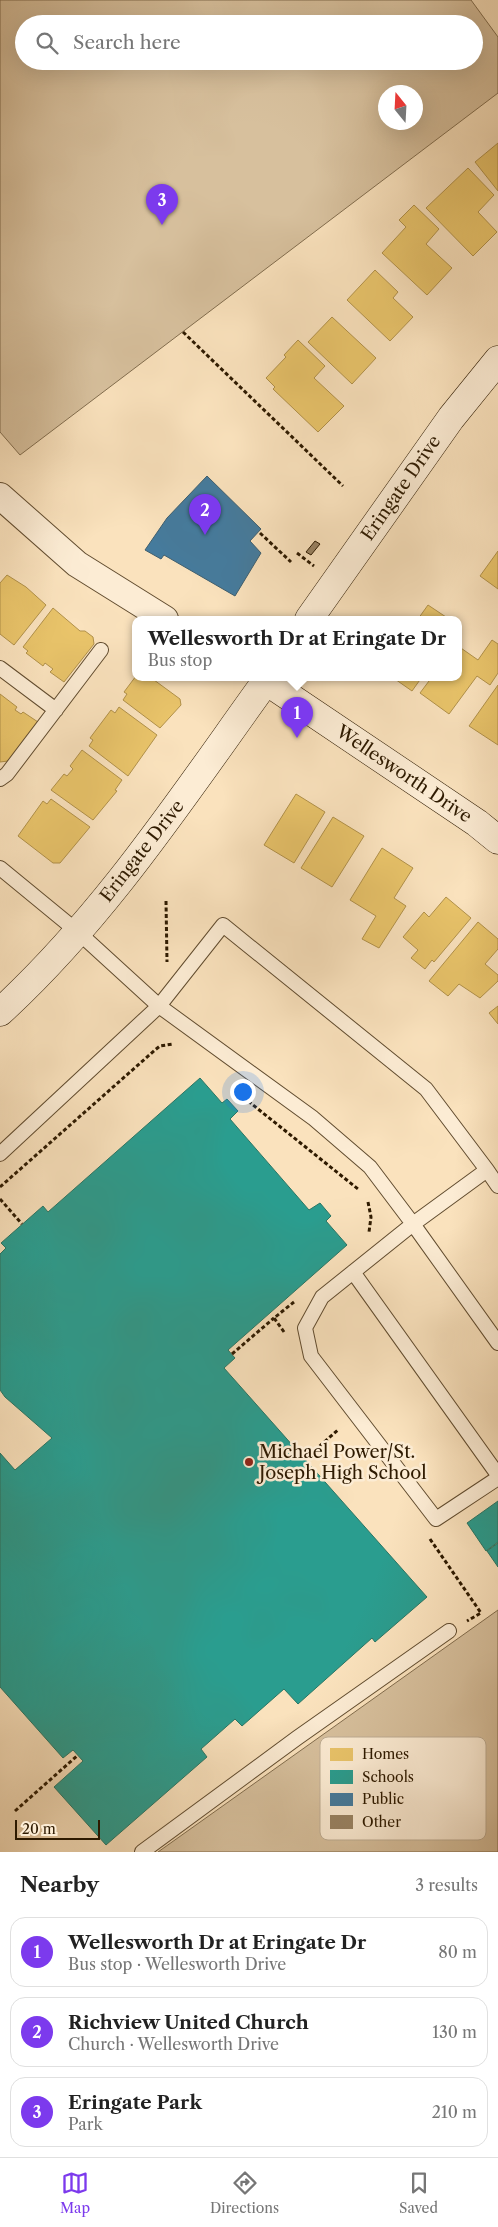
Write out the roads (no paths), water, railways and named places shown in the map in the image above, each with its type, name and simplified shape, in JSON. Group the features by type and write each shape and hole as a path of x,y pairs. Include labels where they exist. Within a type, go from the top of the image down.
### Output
{"street":[{"name":"Eringate Drive","path":"312,616 451,418 498,360"},
{"path":"0,496 76,564 160,616"},
{"name":"Eringate Drive","path":"0,1012 78,932 157,833 262,681"},
{"name":"Wellesworth Drive","path":"268,681 478,823 498,840"}],"lane":[{"path":"0,779 7,774 101,650"},
{"path":"0,668 56,710"},
{"path":"0,868 78,932 158,1006 314,1118 370,1168 413,1224 498,1344"},
{"path":"0,1154 158,1006 223,925 426,1089 498,1186"},
{"path":"353,1272 498,1476 436,1519 312,1356 305,1328 322,1296 413,1224 487,1170"},
{"path":"142,1852 290,1744 449,1632"}],"place":[{"name":"Eringate Park","path":"162,225"},
{"name":"Richview United Church","path":"205,535"},
{"name":"Wellesworth Dr at Eringate Dr","path":"297,738"},
{"name":"Michael Power/St. Joseph High School","path":"249,1462"}]}
